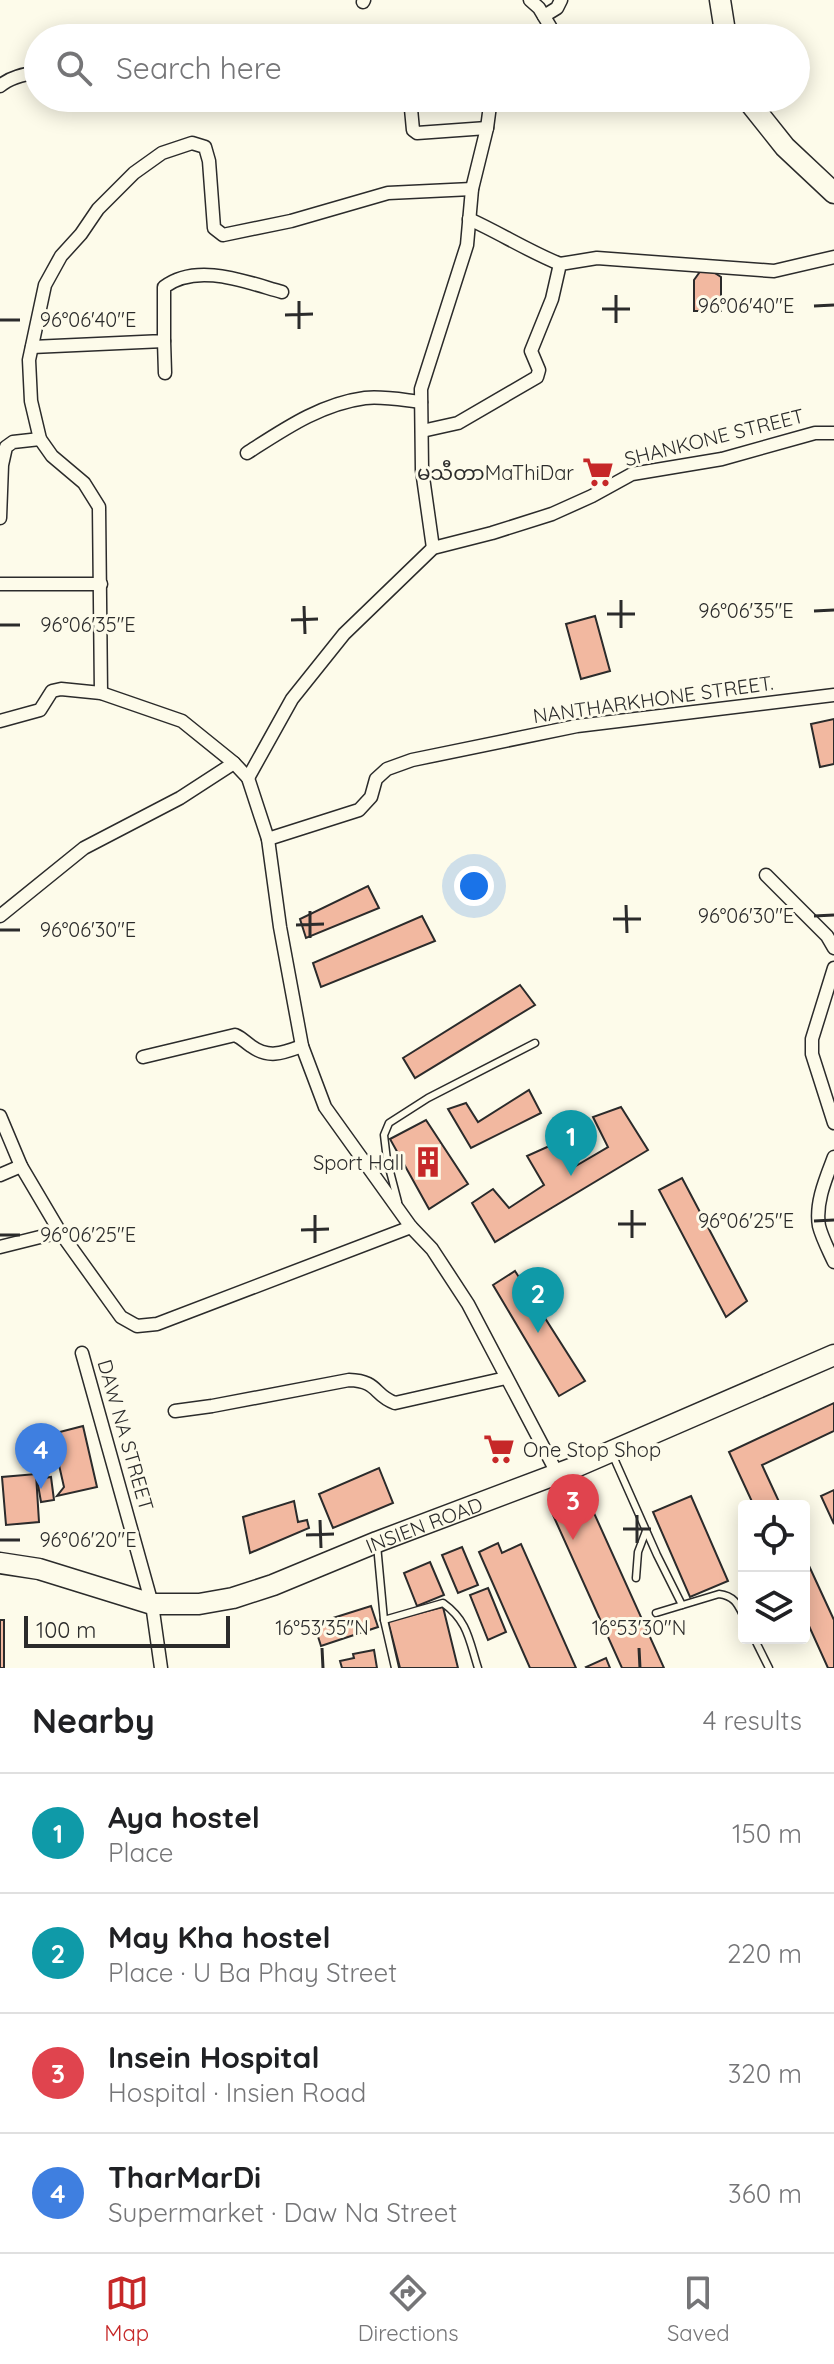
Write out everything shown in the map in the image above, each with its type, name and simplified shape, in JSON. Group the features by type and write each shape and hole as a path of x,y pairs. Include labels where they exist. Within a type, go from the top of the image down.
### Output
{"main road":[{"path":"720,0 724,24"},
{"path":"757,112 785,147 834,193"},
{"name":"INSIEN ROAD","path":"0,1563 39,1569 152,1604 199,1604 233,1598 557,1473 834,1355"}],"street":[{"path":"530,0 549,24"},
{"path":"544,16 557,8 561,0"},
{"path":"0,86 24,74"},
{"path":"411,112 413,130 417,133 487,128"},
{"path":"433,548 422,470 421,389 467,245 472,189 489,112"},
{"path":"101,693 99,507 84,483 52,456 40,439 31,401 29,360 45,285 61,256 98,209 134,173 162,153 192,143 205,147 209,161 214,228 223,235 291,221 388,193 472,189"},
{"path":"469,219 560,264 597,258 774,271 834,257"},
{"path":"422,431 458,423 537,377 539,370 531,351 552,299 560,264"},
{"path":"165,373 164,287 200,275 233,278 282,292"},
{"path":"32,347 164,341"},
{"path":"247,453 303,418 340,405 366,398 421,402"},
{"name":"SHANKONE STREET","path":"248,778 292,699 344,634 433,548 552,514 632,474 722,459 815,433 834,433"},
{"path":"0,518 2,465 6,447 13,442 40,439"},
{"path":"0,584 101,584"},
{"path":"0,721 40,710 52,691 101,693 182,721 248,778 268,839 280,927 302,1046 325,1107 411,1227 432,1249 468,1304 557,1473"},
{"name":"NANTHARKHONE STREET.","path":"268,839 359,810 371,797 376,779 387,769 412,760 577,726 834,695"},
{"path":"0,916 84,848 180,798 234,763"},
{"path":"766,875 827,936 834,948"},
{"path":"834,968 812,1039 812,1054 834,1123"},
{"path":"143,1057 235,1035 260,1052 278,1055 302,1046"},
{"path":"0,1116 21,1166 60,1232 121,1317 137,1326 157,1324 411,1227"},
{"path":"834,1157 825,1180 819,1226 834,1262"},
{"path":"0,1175 21,1166"},
{"path":"0,1247 60,1232"},
{"name":"DAW NA STREET","path":"82,1353 152,1604 161,1668"},
{"path":"175,1411 349,1380 372,1384 386,1400 395,1403 506,1378"}],"lane":[{"path":"400,1212 387,1160 384,1135 389,1123 428,1098 535,1043"},
{"path":"610,1450 682,1605"},
{"path":"636,1578 638,1552 646,1530"},
{"path":"377,1542 384,1620 395,1668"},
{"path":"656,1613 719,1594 729,1595 738,1605"},
{"path":"384,1620 443,1603 463,1621 478,1668"},
{"path":"757,1644 769,1668"}],"building":[{"path":"704,266 721,277 721,311 694,311 694,280"},
{"path":"595,616 610,671 581,679 566,624"},
{"path":"834,719 834,764 820,767 811,724"},
{"path":"368,886 379,908 306,938 300,919"},
{"path":"422,916 435,941 321,987 313,963"},
{"path":"520,985 535,1005 415,1078 403,1058"},
{"path":"529,1090 541,1113 471,1148 448,1109 466,1103 478,1122"},
{"path":"621,1107 648,1150 495,1242 472,1203 493,1189 509,1208 544,1185 527,1156 556,1143 574,1167 608,1147 593,1117"},
{"name":"Sport Hall","path":"426,1120 468,1184 429,1209 390,1139"},
{"path":"682,1178 747,1301 726,1317 659,1190"},
{"path":"515,1271 585,1381 559,1396 493,1285"},
{"path":"834,1403 834,1431 762,1465 778,1500 751,1500 729,1452"},
{"path":"83,1426 97,1487 57,1496 64,1487 52,1434"},
{"path":"379,1468 393,1503 333,1528 319,1494"},
{"path":"36,1474 39,1522 6,1525 2,1477"},
{"path":"51,1477 54,1500 41,1502 37,1479"},
{"path":"834,1490 834,1524 821,1496"},
{"path":"691,1496 728,1581 690,1597 653,1512"},
{"path":"294,1501 298,1522 307,1520 309,1528 250,1553 243,1517"},
{"path":"574,1506 580,1520 594,1513 664,1668 622,1668 553,1515"},
{"path":"498,1543 502,1553 521,1544 576,1668 530,1668 479,1552"},
{"path":"462,1547 478,1585 458,1593 442,1555"},
{"path":"430,1562 444,1595 417,1606 404,1573"},
{"path":"810,1568 834,1620 834,1668 828,1668 810,1628"},
{"path":"488,1588 506,1632 488,1640 470,1595"},
{"path":"371,1606 378,1627 321,1646 314,1624"},
{"path":"443,1607 458,1668 400,1668 388,1621"},
{"path":"0,1620 4,1620 4,1668 0,1668"},
{"path":"374,1650 377,1668 342,1668 340,1661 354,1658 353,1654"},
{"path":"606,1658 610,1668 586,1667"}],"place":[{"name":"မသီတာMaThiDar","path":"598,472"},
{"name":"Sport Hall","path":"428,1162"},
{"name":"Aya hostel","path":"571,1176"},
{"name":"May Kha hostel","path":"538,1333"},
{"name":"One Stop Shop","path":"499,1449"},
{"name":"TharMarDi","path":"41,1489"},
{"name":"Insein Hospital","path":"573,1540"}]}
